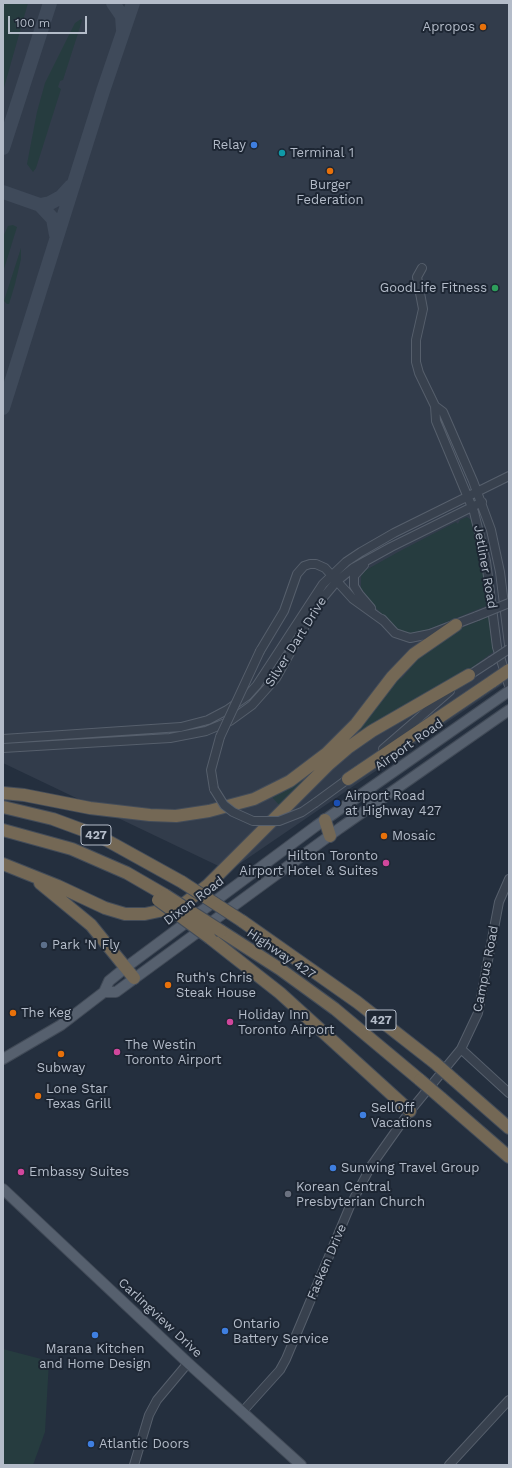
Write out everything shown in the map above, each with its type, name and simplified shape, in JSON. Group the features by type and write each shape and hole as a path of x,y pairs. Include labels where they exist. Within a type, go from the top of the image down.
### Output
{"highway":[{"path":"3,793 24,795 90,808 150,815 176,816 209,811 254,799 290,780 327,753 356,724 392,677 414,654 456,625"},
{"path":"348,779 509,670"},
{"path":"3,864 58,886 105,908 125,914 151,913 185,903 208,885 328,765 349,747 372,730 469,675"},
{"name":"Highway 427","path":"3,807 53,819 99,836 182,882 242,920 357,1002 435,1063 509,1128"},
{"path":"324,820 330,836"},
{"name":"Highway 427","path":"3,830 72,849 127,873 162,898 221,930 280,969 335,1009 509,1157"},
{"path":"33,877 91,925 134,978"},
{"path":"162,898 280,993 410,1111"}],"main road":[{"name":"Airport Road","path":"324,820 509,691"},
{"path":"330,836 509,710"},
{"name":"Dixon Road","path":"3,1059 61,1025 104,992 109,981 125,968 324,820"},
{"name":"Dixon Road","path":"104,992 116,992 330,836"},
{"name":"Carlingview Drive","path":"3,1189 188,1363 243,1411 301,1465"}],"street":[{"name":"Jetliner Road","path":"422,268 417,278 423,309 416,340 416,362 419,374 435,406 436,421 473,507 484,548 497,647 509,686"},
{"name":"Jetliner Road","path":"435,406 443,412 482,502 495,544 509,645"},
{"path":"490,485 509,472"},
{"path":"490,485 509,476"},
{"name":"Silver Dart Drive","path":"3,739 182,727 208,720 243,700 257,685 304,612 334,578 361,552 490,485"},
{"name":"Silver Dart Drive","path":"3,748 170,738 206,731 230,721 252,705 276,678 316,606 334,578 482,502"},
{"path":"484,548 495,544"},
{"path":"369,560 354,576 354,586 359,594 395,633 410,638 430,634 456,625 509,603"},
{"path":"385,622 353,599 325,568 316,564 310,564 301,568 296,577 284,611 260,651 220,737 211,770 214,789 224,805 233,812 253,821 279,821 302,812 348,779 469,675 509,649"},
{"path":"47,736 47,745"},
{"name":"Campus Road","path":"410,1111 461,1050 478,1014 499,902 509,879"},
{"path":"461,1050 509,1093"},
{"name":"Fasken Drive","path":"243,1411 280,1370 286,1359 350,1206 371,1166 410,1111"},
{"path":"134,1465 149,1415 157,1400 188,1363"},
{"path":"449,1465 509,1400"}],"shaded area":[{"path":"3,3 509,3 509,680 229,871 3,763"}],"green space":[{"path":"3,3 28,3 3,91"},
{"path":"81,19 80,27 63,80 60,81 58,87 61,89 36,168 33,172 27,164 37,112 45,83 75,23"},
{"path":"13,225 17,227 3,272 3,237 8,226"},
{"path":"21,248 21,259 15,284 9,304 7,304 4,301"},
{"path":"467,517 474,522 491,604 424,631 410,634 398,630 376,608 361,588 361,576 366,570 400,551 456,522 458,524 460,520"},
{"path":"493,615 490,629 493,652 467,671 417,701 281,807 270,795 298,779 400,677 401,679 410,669 410,665 415,660 459,629"},
{"path":"3,1349 49,1361 45,1432 33,1465 3,1465"}],"taxiway":[{"path":"3,148 50,3"},
{"path":"113,3 122,16 123,30"},
{"path":"3,408 103,91 133,3"},
{"path":"40,205 50,203 61,197 71,186"},
{"path":"3,192 40,205 53,219 56,235"}],"place":[{"name":"Apropos","path":"483,27"},
{"name":"Relay","path":"254,145"},
{"name":"Terminal 1","path":"282,153"},
{"name":"Burger Federation","path":"330,171"},
{"name":"GoodLife Fitness","path":"495,288"},
{"name":"Airport Road at Highway 427","path":"337,803"},
{"name":"Mosaic","path":"384,836"},
{"name":"Hilton Toronto Airport Hotel & Suites","path":"386,863"},
{"name":"Park 'N Fly","path":"44,945"},
{"name":"Ruth's Chris Steak House","path":"168,985"},
{"name":"The Keg","path":"13,1013"},
{"name":"Holiday Inn Toronto Airport","path":"230,1022"},
{"name":"The Westin Toronto Airport","path":"117,1052"},
{"name":"Subway","path":"61,1054"},
{"name":"Lone Star Texas Grill","path":"38,1096"},
{"name":"SellOff Vacations","path":"363,1115"},
{"name":"Sunwing Travel Group","path":"333,1168"},
{"name":"Embassy Suites","path":"21,1172"},
{"name":"Korean Central Presbyterian Church","path":"288,1194"},
{"name":"Ontario Battery Service","path":"225,1331"},
{"name":"Marana Kitchen and Home Design","path":"95,1335"},
{"name":"Atlantic Doors","path":"91,1444"}]}
